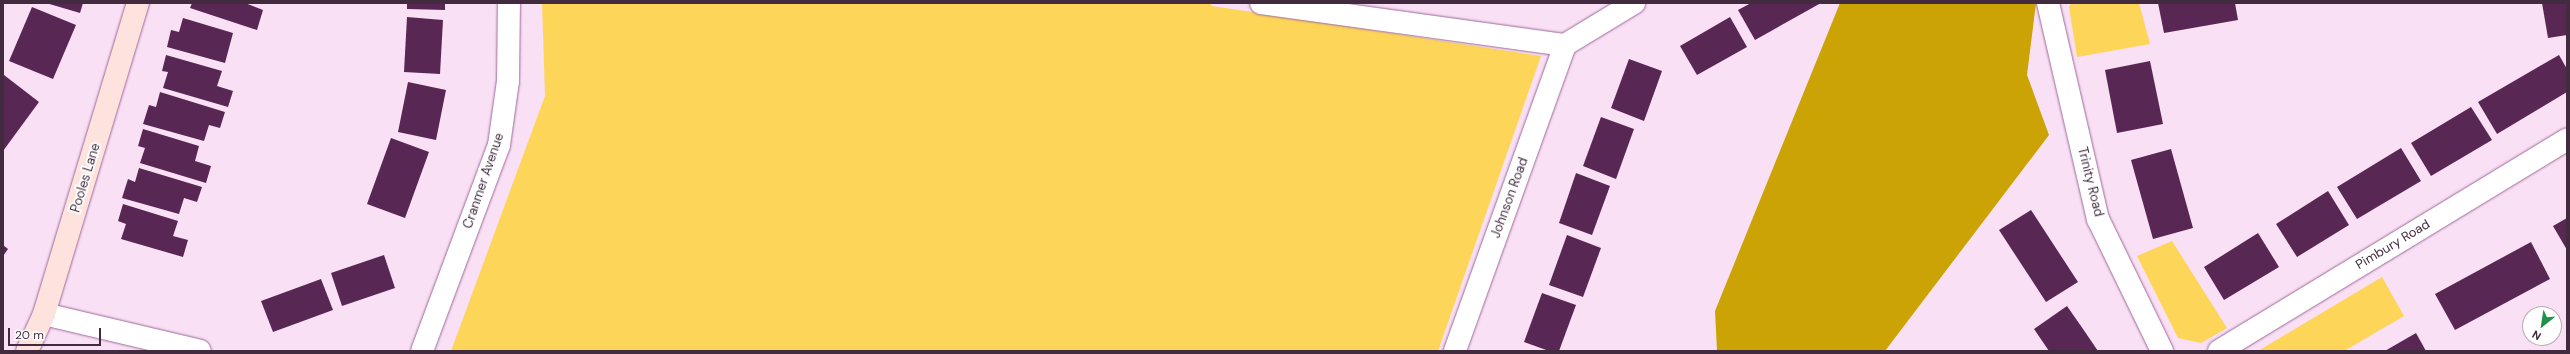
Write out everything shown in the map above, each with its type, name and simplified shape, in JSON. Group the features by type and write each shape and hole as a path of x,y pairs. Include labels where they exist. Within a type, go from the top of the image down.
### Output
{"street":[{"name":"Pooles Lane","path":"27,351 44,314 138,3"},
{"name":"Cranmer Avenue","path":"422,351 499,145 508,81 509,3"},
{"path":"1261,3 1565,45 1634,3"},
{"name":"Trinity Road","path":"2048,3 2098,219 2162,351"},
{"name":"Johnson Road","path":"1455,351 1565,45"},
{"name":"Pimbury Road","path":"2219,351 2567,139"},
{"path":"44,314 200,351"}],"shaded area":[{"path":"542,3 1210,3 1212,6 1541,56 1438,351 451,351 545,96"},
{"path":"1840,3 2036,3 2027,75 2049,135 1885,351 1717,351 1715,311"},
{"path":"2071,3 2139,3 2150,44 2077,57 2069,7"},
{"path":"2172,241 2227,328 2201,343 2178,338 2137,256"},
{"path":"2382,277 2404,316 2344,351 2258,351"}],"building":[{"path":"46,3 83,3 80,13"},
{"path":"192,3 245,3 263,10 257,30 190,8"},
{"path":"407,3 445,3 445,10 407,9"},
{"path":"1751,3 1821,3 1755,40 1738,10"},
{"path":"2158,3 2235,3 2238,20 2164,33"},
{"path":"2542,3 2567,3 2567,35 2548,38"},
{"path":"32,7 76,25 53,79 9,61"},
{"path":"407,17 443,20 440,74 404,72"},
{"path":"1730,17 1747,47 1697,75 1680,46"},
{"path":"183,18 233,33 225,63 167,47 171,30 179,32"},
{"path":"166,55 222,71 217,86 233,91 228,107 163,88 168,72 162,71"},
{"path":"2559,55 2567,69 2567,92 2497,134 2478,102"},
{"path":"1629,59 1662,71 1644,121 1611,108"},
{"path":"2150,61 2163,124 2117,133 2105,70"},
{"path":"4,75 39,102 3,151 3,76"},
{"path":"408,82 446,90 436,140 398,132"},
{"path":"160,92 225,112 220,128 209,125 204,141 143,124 149,105 156,107"},
{"path":"2471,107 2492,140 2431,176 2411,143"},
{"path":"1601,117 1634,129 1616,179 1583,166"},
{"path":"143,129 199,146 195,161 211,166 206,183 140,163 145,148 138,146"},
{"path":"391,138 429,152 405,218 367,204"},
{"path":"2401,148 2421,181 2357,219 2337,187"},
{"path":"2171,149 2193,228 2153,239 2131,160"},
{"path":"139,168 202,187 197,202 184,198 179,214 122,198 128,179 135,182"},
{"path":"1576,173 1610,186 1592,235 1559,223"},
{"path":"2328,191 2349,225 2297,257 2276,224"},
{"path":"123,204 178,221 173,236 188,240 183,257 121,239 126,224 118,221"},
{"path":"2031,210 2078,282 2046,302 1999,230"},
{"path":"2567,218 2567,250 2553,226"},
{"path":"2258,233 2279,267 2224,300 2204,267"},
{"path":"1567,235 1601,248 1583,297 1549,285"},
{"path":"2531,242 2550,279 2455,330 2435,294"},
{"path":"3,245 8,249 3,256"},
{"path":"384,255 395,288 342,306 331,273"},
{"path":"321,279 333,310 273,332 261,301"},
{"path":"1542,293 1576,305 1559,351 1549,351 1524,342"},
{"path":"2067,306 2098,351 2049,351 2034,329"},
{"path":"2416,333 2426,351 2385,351 2390,348"}]}
